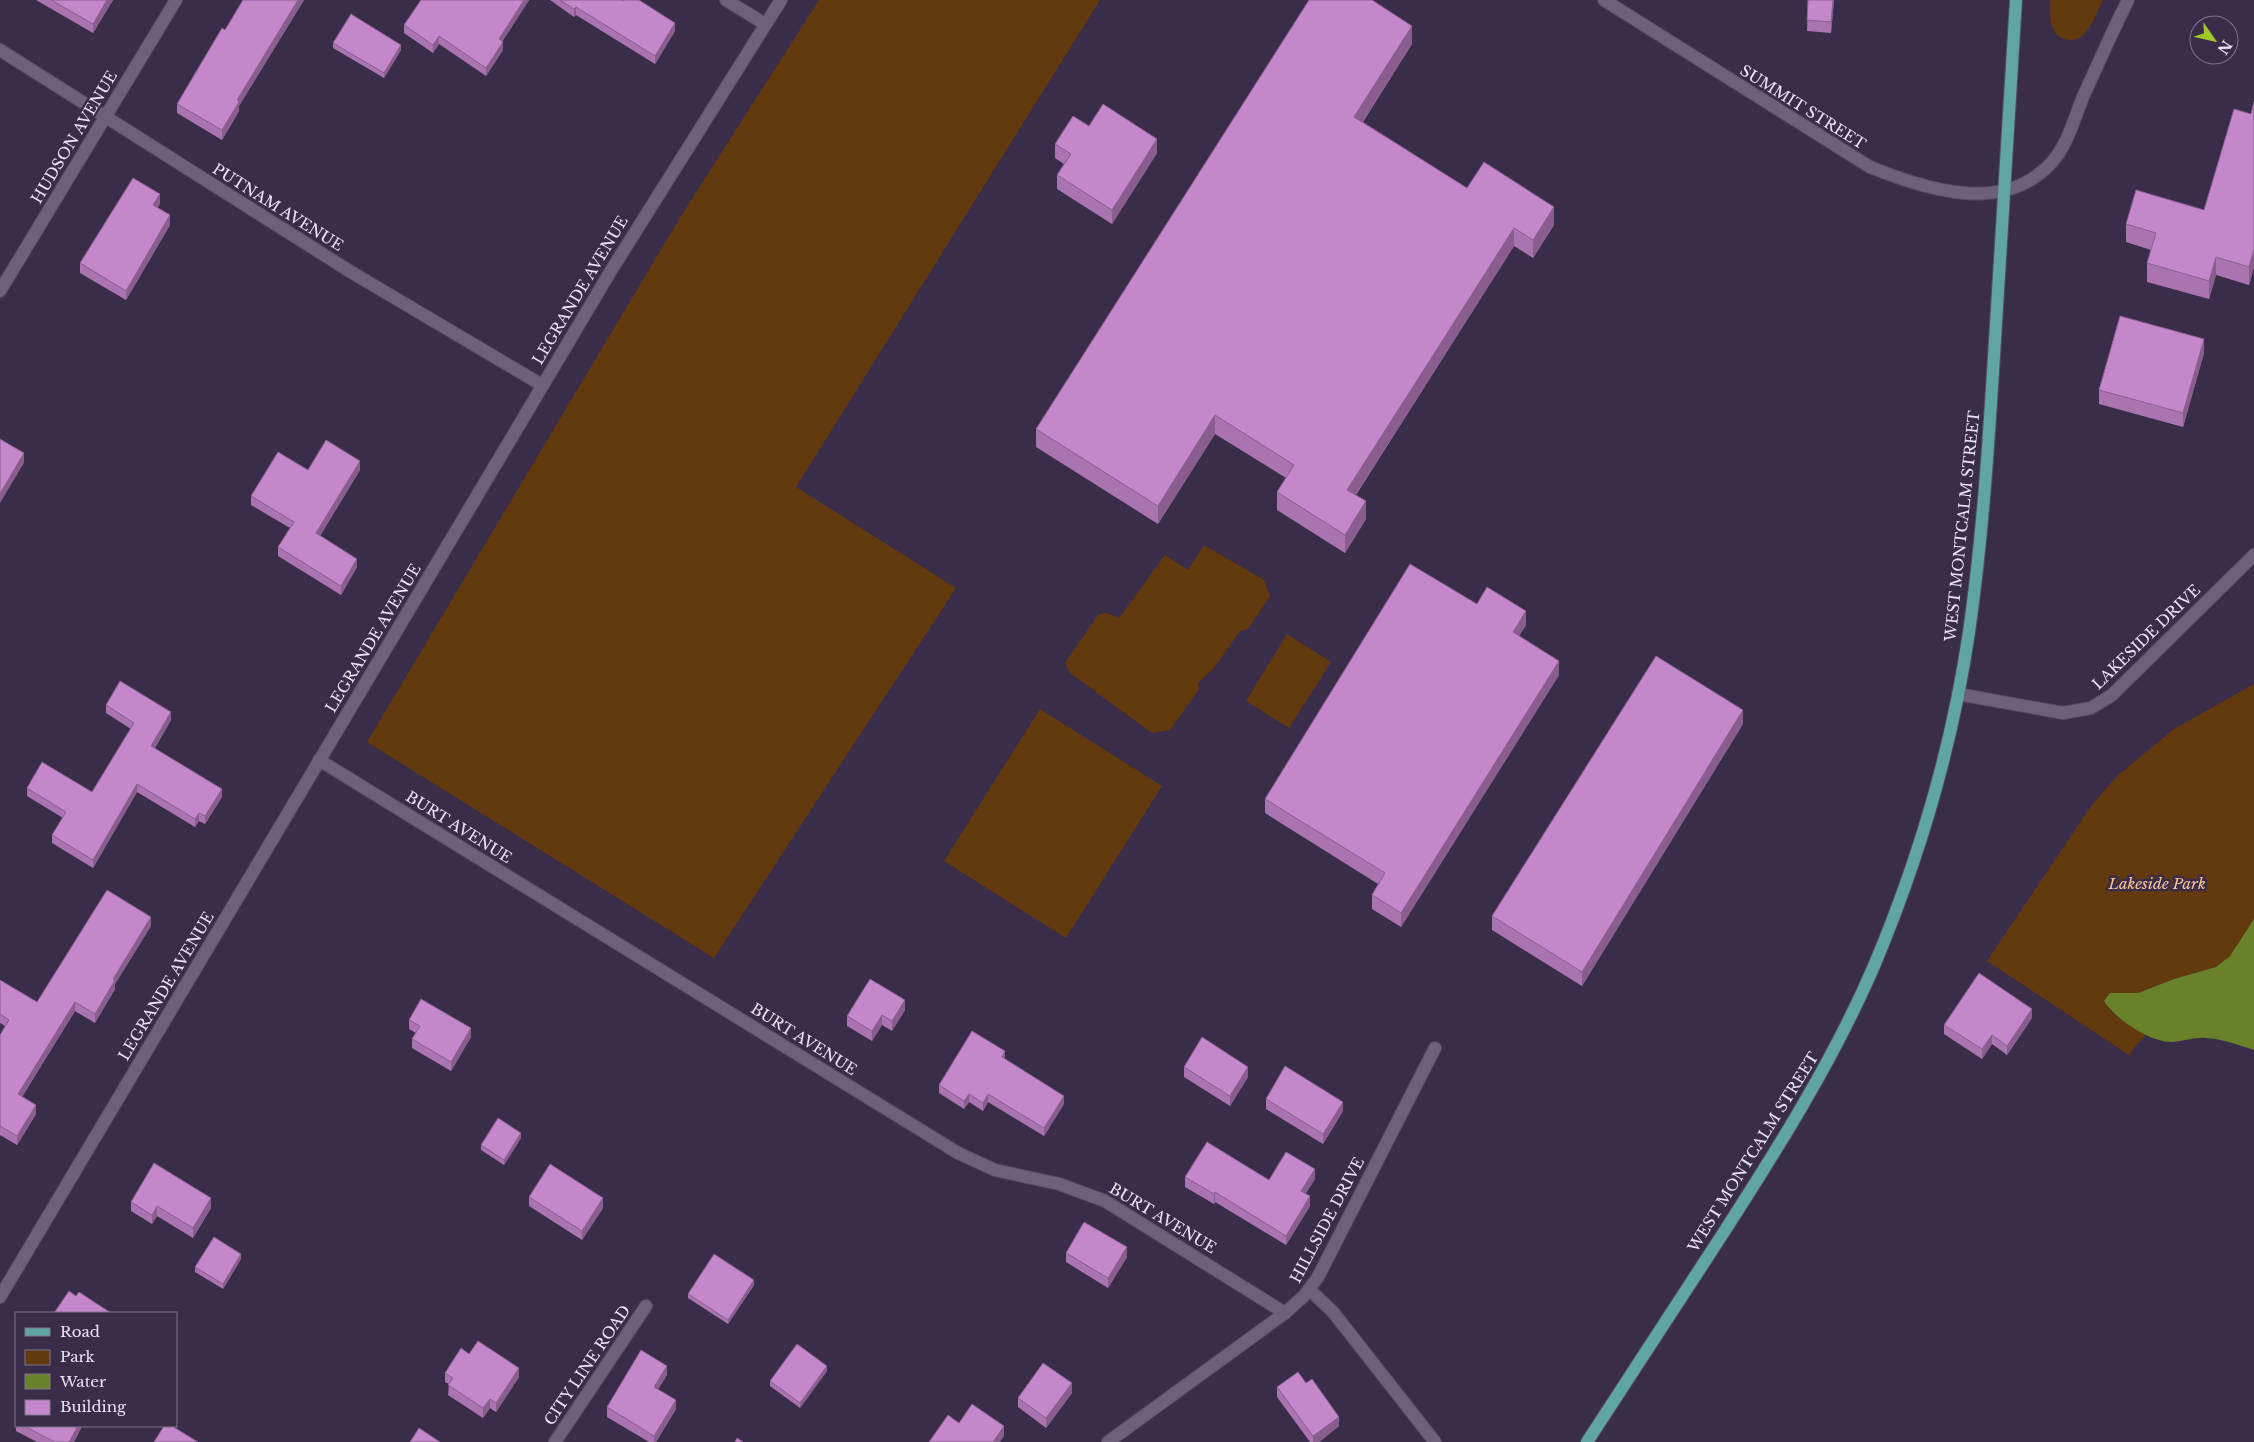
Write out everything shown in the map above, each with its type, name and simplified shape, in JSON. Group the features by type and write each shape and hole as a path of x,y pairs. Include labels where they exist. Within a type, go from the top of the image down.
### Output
{"main road":[{"name":"WEST MONTCALM STREET","path":"1587,1442 1769,1162 1820,1076 1850,1017 1888,931 1914,860 1940,772 1958,694 1969,629 1986,474 2016,0"}],"street":[{"name":"HUDSON AVENUE","path":"0,291 176,0"},
{"path":"726,0 765,24"},
{"name":"LEGRANDE AVENUE","path":"0,1297 657,194 781,0"},
{"name":"SUMMIT STREET","path":"1604,0 1870,167 1904,181 1939,190 1962,193 2004,191"},
{"path":"2004,191 2038,175 2052,162 2063,146 2128,0"},
{"name":"PUTNAM AVENUE","path":"0,50 351,272 542,385"},
{"name":"LAKESIDE DRIVE","path":"1958,694 2063,713 2091,708 2112,695 2254,555"},
{"name":"BURT AVENUE","path":"319,760 958,1153 995,1170 1058,1184 1106,1201 1285,1313"},
{"name":"HILLSIDE DRIVE","path":"1108,1442 1285,1313 1310,1290 1435,1048"},
{"path":"1310,1290 1333,1312 1435,1442"},
{"name":"CITY LINE ROAD","path":"555,1442 646,1306"}],"green space":[{"path":"819,0 1100,0 796,487 956,588 714,958 367,742 681,216"},
{"path":"2050,0 2103,0 2087,31 2080,38 2070,40 2063,38 2054,31"},
{"path":"1204,545 1264,580 1270,596 1248,629 1240,631 1214,668 1198,683 1199,689 1170,730 1152,733 1070,673 1065,663 1098,615 1106,613 1119,618 1165,555 1188,570"},
{"path":"1287,634 1331,662 1289,728 1246,701"},
{"name":"Lakeside Park","path":"2254,684 2254,919 2230,956 2216,967 2174,979 2138,993 2110,993 2110,1011 2147,1034 2129,1055 1987,961 2091,806 2117,776 2174,729"},
{"path":"1040,709 1162,786 1066,938 944,861"}],"water":[{"path":"2254,919 2254,1050 2230,1042 2206,1038 2171,1042 2153,1038 2124,1022 2104,1001 2110,993 2138,993 2174,979 2216,967 2230,956"}],"building":[{"path":"51,0 107,0 93,24"},
{"path":"243,0 298,0 237,100 239,102 222,130 177,104 222,28 225,30"},
{"path":"421,0 524,0 499,39 503,42 486,68 439,36 433,45 404,25"},
{"path":"560,0 639,0 675,23 655,56 576,7 574,9"},
{"path":"1309,0 1372,0 1412,26 1354,117 1467,188 1484,162 1554,207 1533,240 1514,228 1347,490 1366,501 1345,535 1277,492 1294,465 1215,415 1158,506 1036,429"},
{"path":"1808,0 1833,0 1831,22 1807,20"},
{"path":"351,14 401,45 384,73 333,43"},
{"path":"2254,102 2254,249 2249,267 2216,257 2209,281 2147,263 2156,233 2126,224 2136,190 2204,210 2234,109 2251,114"},
{"path":"1103,104 1157,139 1112,210 1057,175 1071,154 1055,144 1073,116 1089,126"},
{"path":"133,178 160,194 153,205 170,215 126,291 80,263"},
{"path":"2120,316 2204,339 2183,413 2099,390"},
{"path":"0,439 24,453 0,494"},
{"path":"326,440 360,461 316,533 357,559 341,586 278,547 294,522 251,496 278,452 308,470"},
{"path":"1410,564 1477,604 1487,587 1526,611 1513,632 1559,661 1401,913 1372,895 1385,873 1265,799"},
{"path":"1656,656 1743,710 1582,972 1492,916"},
{"path":"120,681 171,712 151,746 222,789 205,816 199,813 195,819 137,784 93,860 52,835 66,812 27,788 42,762 92,792 134,723 106,705"},
{"path":"107,890 151,917 113,979 115,980 95,1014 75,1002 18,1094 36,1105 17,1136 0,1126 0,1035 9,1020 0,1014 0,980 37,1002"},
{"path":"1979,973 2032,1009 2007,1046 1992,1035 1982,1049 1944,1025"},
{"path":"870,979 905,1000 892,1021 882,1015 872,1031 847,1016"},
{"path":"421,999 471,1028 451,1062 412,1039 420,1026 409,1020"},
{"path":"972,1031 1005,1051 1002,1057 1064,1096 1044,1128 988,1094 983,1103 969,1094 964,1101 939,1085"},
{"path":"1202,1037 1248,1067 1230,1096 1184,1067"},
{"path":"1285,1066 1343,1102 1323,1134 1266,1099"},
{"path":"498,1118 521,1133 504,1160 481,1145"},
{"path":"1207,1142 1269,1180 1286,1152 1315,1169 1301,1191 1310,1196 1286,1236 1215,1192 1214,1194 1185,1177"},
{"path":"154,1163 211,1198 193,1228 157,1206 152,1215 131,1202"},
{"path":"550,1164 603,1198 582,1231 529,1197"},
{"path":"1084,1222 1127,1247 1108,1278 1066,1253"},
{"path":"214,1237 241,1254 223,1284 195,1267"},
{"path":"714,1254 754,1280 728,1320 688,1294"},
{"path":"69,1291 76,1296 79,1292 109,1312 55,1312"},
{"path":"478,1341 519,1368 496,1403 490,1399 483,1408 448,1385 453,1378 445,1373 461,1348 469,1354"},
{"path":"797,1344 827,1366 800,1403 770,1381"},
{"path":"641,1350 667,1366 654,1387 676,1400 654,1436 607,1407"},
{"path":"1043,1363 1072,1383 1046,1418 1018,1398"},
{"path":"1298,1372 1306,1383 1312,1379 1339,1417 1313,1436 1277,1387"},
{"path":"972,1404 1004,1426 993,1442 929,1442 948,1415 959,1423"},
{"path":"26,1427 77,1427 69,1442 55,1442"},
{"path":"163,1427 174,1427 198,1442 154,1442"},
{"path":"419,1428 440,1442 410,1442"},
{"path":"737,1438 743,1442 735,1442"}]}
